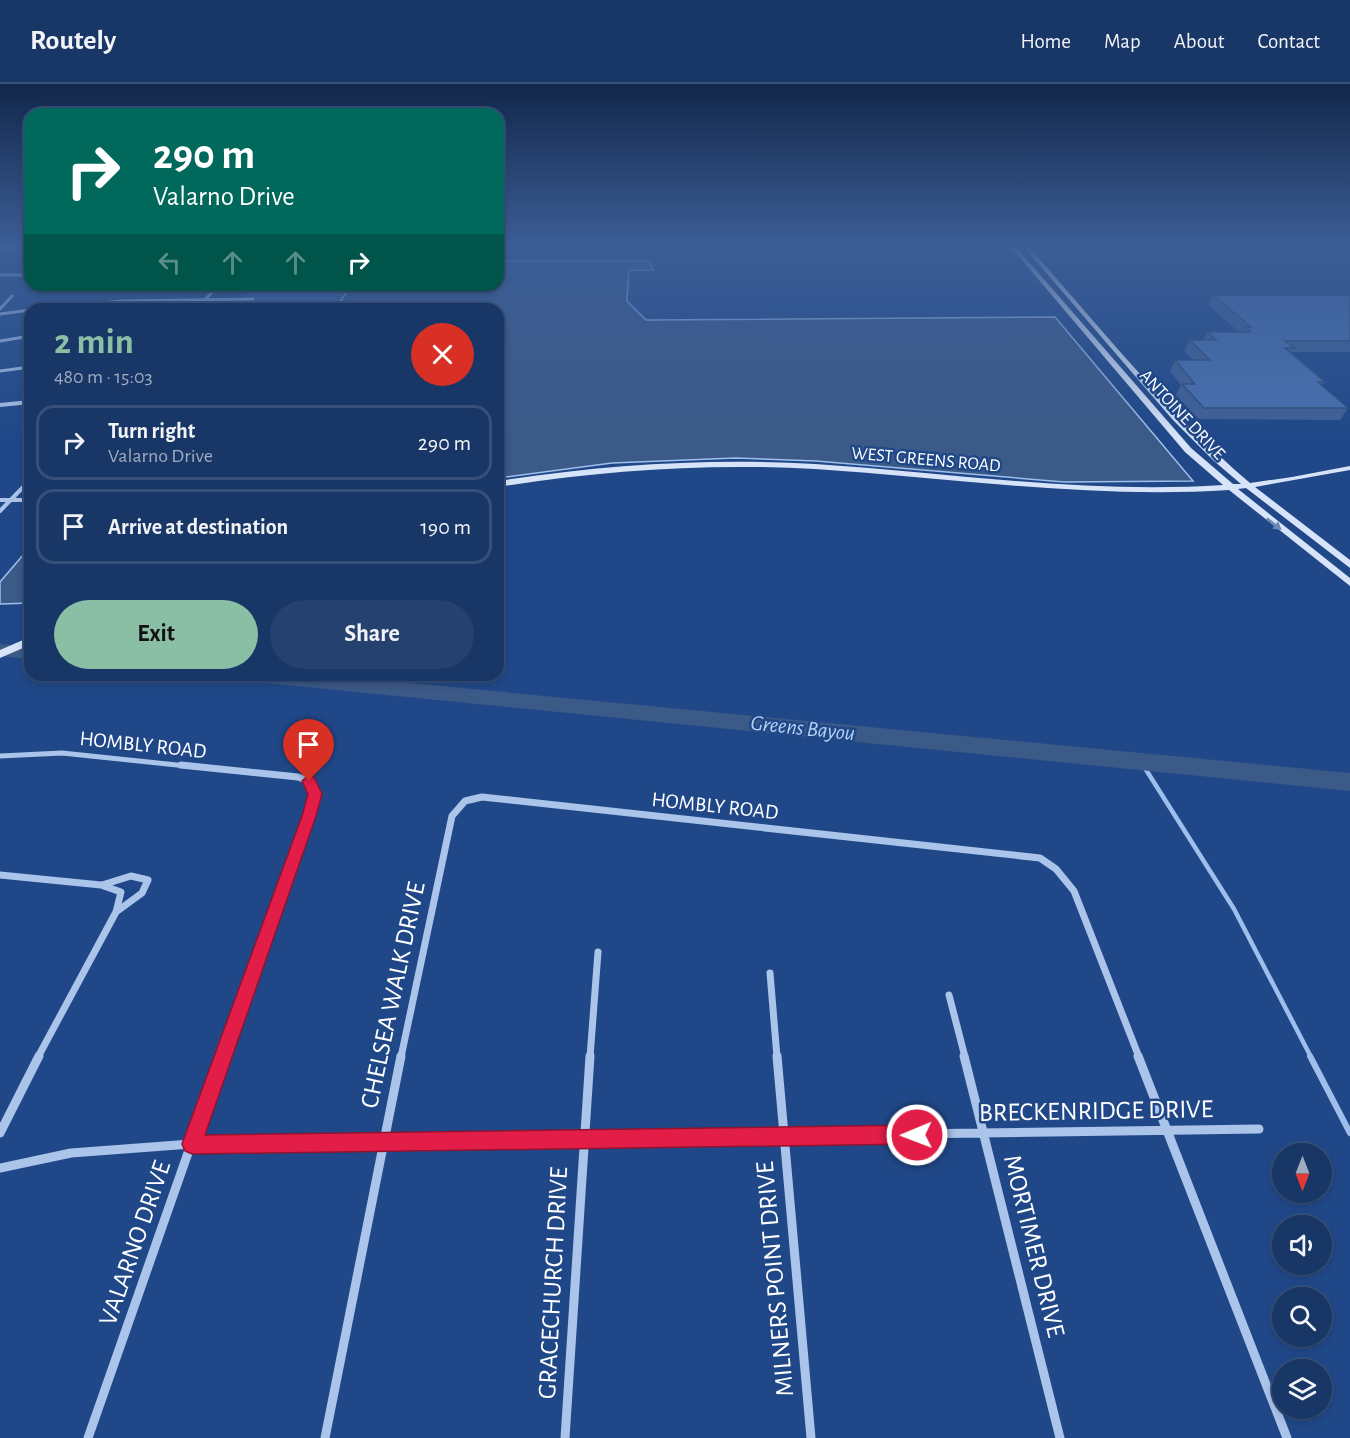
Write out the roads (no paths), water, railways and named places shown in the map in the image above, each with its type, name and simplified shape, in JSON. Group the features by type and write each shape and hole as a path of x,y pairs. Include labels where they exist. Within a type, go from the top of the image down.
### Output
{"main road":[{"name":"ANTOINE DRIVE","path":"1066,309 1188,450 1229,487 1350,582"},
{"name":"ANTOINE DRIVE","path":"1080,309 1176,417 1247,485 1350,565"},
{"path":"1072,316 1086,316"},
{"path":"1111,362 1126,361"},
{"path":"1159,418 1176,417"},
{"name":"WEST GREENS ROAD","path":"504,483 634,468 736,464 816,466 1066,488 1133,490 1229,487 1284,481 1350,468"},
{"path":"0,654 24,644"}],"street":[{"path":"0,314 24,311"},
{"path":"0,341 24,337"},
{"path":"0,371 24,368"},
{"path":"0,405 24,403"},
{"path":"0,511 24,486"},
{"path":"0,500 24,500"},
{"name":"HOMBLY ROAD","path":"0,756 73,754 283,776"},
{"name":"VALARNO DRIVE","path":"88,1438 315,794 309,781 283,776"},
{"name":"HOMBLY ROAD","path":"446,843 452,816 465,801 482,797 1047,860 1058,869 1074,891 1287,1438"},
{"name":"CHELSEA WALK DRIVE","path":"325,1438 383,1142 446,843"},
{"path":"0,875 101,885 121,892 116,912 18,1094 0,1133"},
{"path":"101,885 125,876 142,877 148,880 142,893 116,912"},
{"name":"GRACECHURCH DRIVE","path":"565,1438 583,1139 598,952"},
{"name":"MILNERS POINT DRIVE","path":"770,973 810,1438"},
{"name":"MORTIMER DRIVE","path":"949,995 1060,1438"},
{"name":"BRECKENRIDGE DRIVE","path":"0,1168 57,1153 192,1144 1259,1129"}],"waterway":[{"name":"Greens Bayou","path":"0,650 24,652"},
{"name":"Greens Bayou","path":"317,681 1350,782"},
{"name":"Greens Bayou","path":"1140,761 1144,767"},
{"path":"1143,765 1234,909 1311,1057"},
{"path":"1310,1056 1350,1133"}]}
